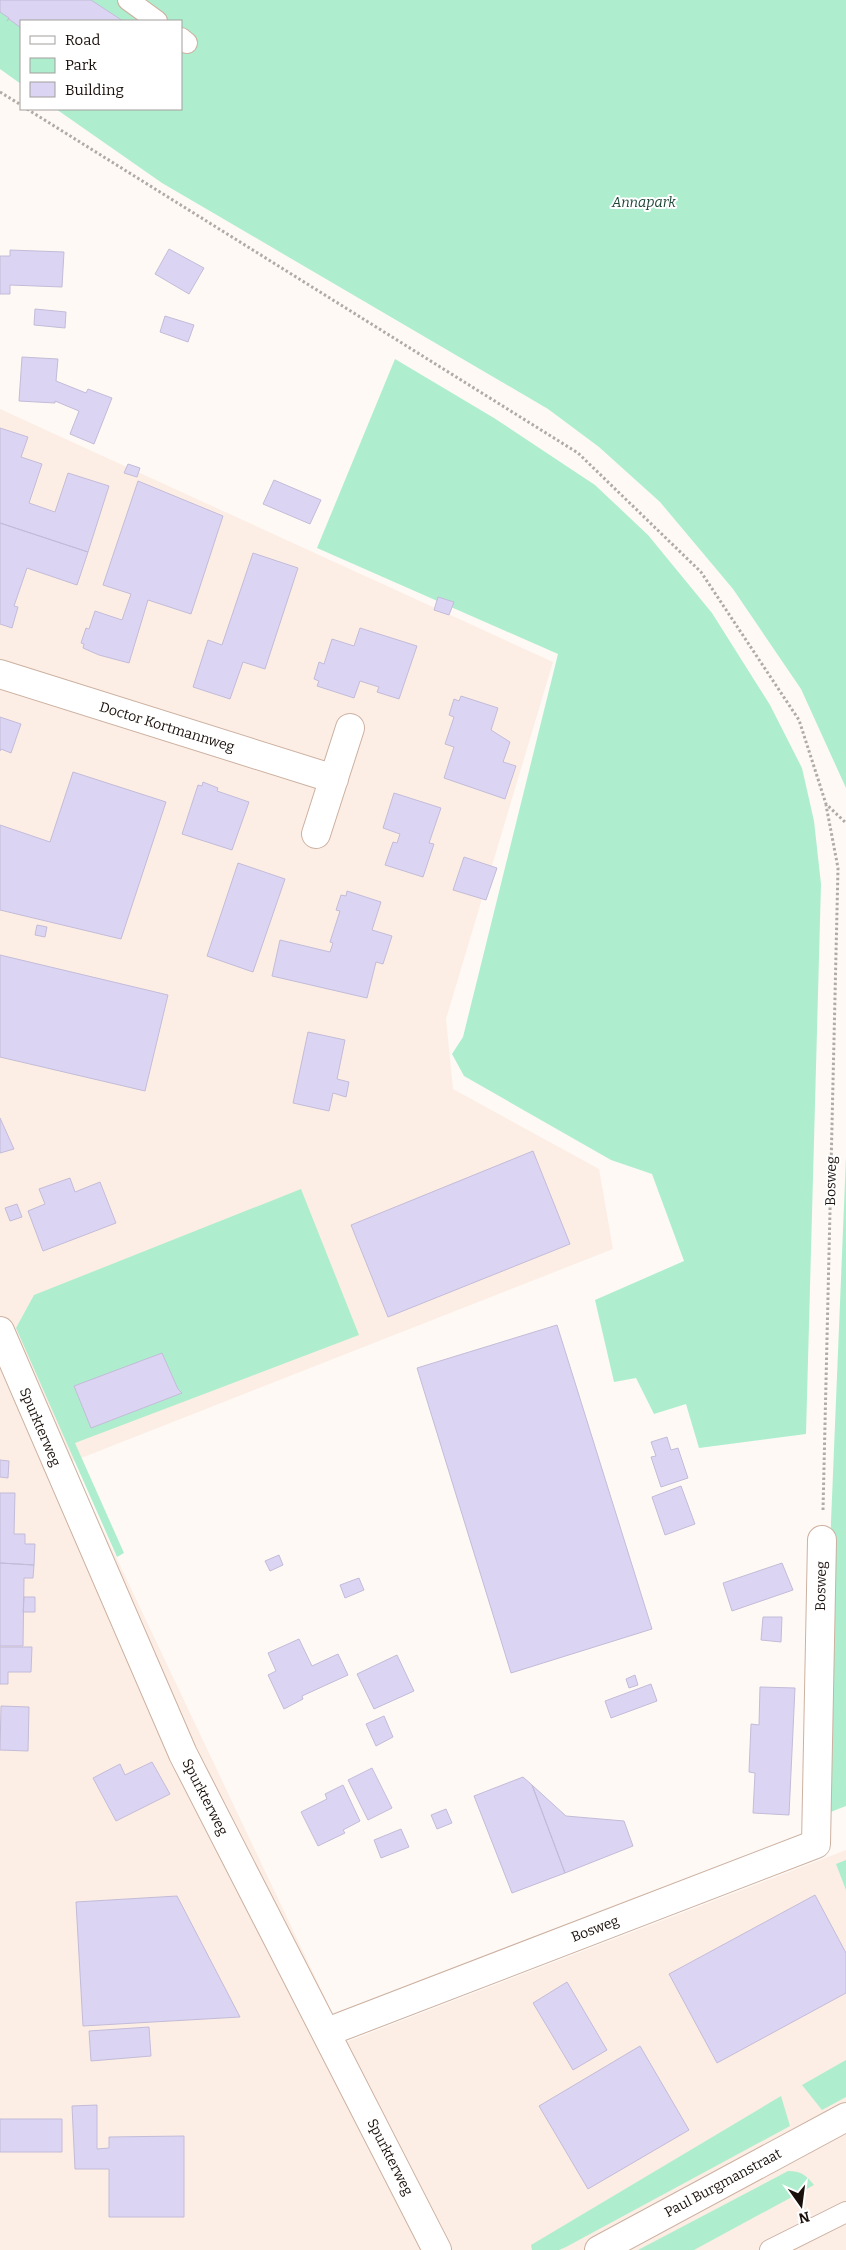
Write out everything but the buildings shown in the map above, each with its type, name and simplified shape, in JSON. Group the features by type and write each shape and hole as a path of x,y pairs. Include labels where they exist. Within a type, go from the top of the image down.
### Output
{"street":[{"name":"Doctor Kortmannweg","path":"0,674 334,779"},
{"path":"316,834 350,728"},
{"name":"Spurkterweg","path":"0,1331 183,1754 437,2250"},
{"name":"Bosweg","path":"327,2032 816,1844 822,1540"},
{"name":"Paul Burgmanstraat","path":"599,2250 846,2117"}],"lane":[{"path":"128,0 156,20"},
{"path":"770,2250 846,2212"}],"path":[{"path":"0,92 20,104"},
{"name":"Bosweg","path":"29,110 578,453 701,572 799,720 826,804 838,868 822,1540"},
{"path":"826,804 846,823"}],"shaded area":[{"path":"0,409 553,662 446,1019 453,1089 599,1169 613,1249 71,1462 346,2042 846,1850 846,2250 0,2250"}],"green space":[{"name":"Annapark","path":"0,0 846,0 846,788 801,689 733,589 660,502 599,447 548,409 162,183 57,110 182,110 182,20 20,20 20,83 0,69"},
{"path":"395,359 494,418 595,485 648,535 712,613 770,705 802,768 814,821 821,884 806,1434 699,1448 686,1404 654,1414 636,1378 614,1382 595,1300 684,1261 652,1174 611,1160 464,1076 452,1054 463,1037 558,654 317,548"},
{"path":"846,1157 846,1806 828,1813 825,1668"},
{"path":"301,1189 359,1335 75,1443 124,1553 117,1557 16,1328 34,1295"},
{"path":"846,1860 846,1890 836,1864"},
{"path":"846,2060 846,2097 822,2110 802,2085"},
{"path":"781,2096 790,2126 566,2247 559,2250 532,2250 531,2245"},
{"path":"788,2171 803,2174 814,2185 694,2250 638,2250"}]}
